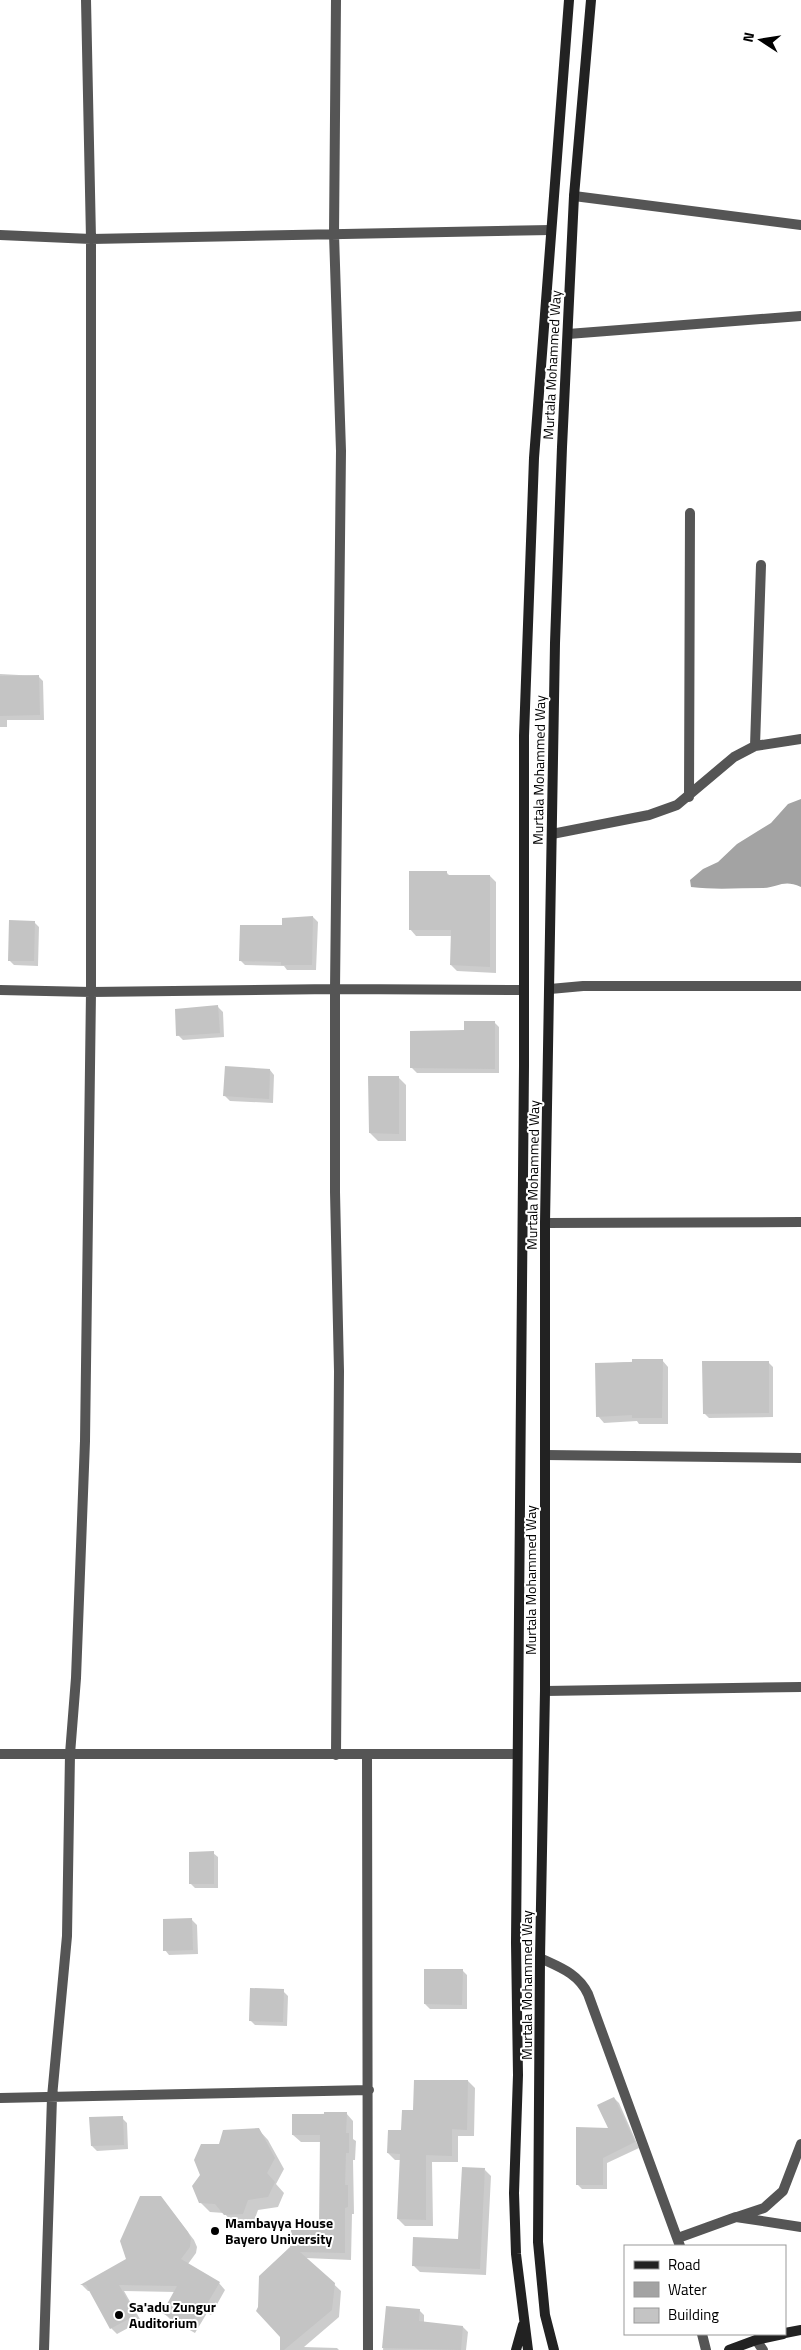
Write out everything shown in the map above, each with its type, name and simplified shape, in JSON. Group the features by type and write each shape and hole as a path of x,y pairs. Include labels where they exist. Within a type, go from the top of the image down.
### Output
{"main road":[{"name":"Murtala Mohammed Way","path":"528,2350 516,2254 514,2193 518,2075 516,1943 524,990 524,736 534,458 569,0"},
{"name":"Murtala Mohammed Way","path":"554,2350 545,2316 538,2242 540,1958 545,1690 545,1223 552,834 562,447 574,196 591,0"},
{"path":"516,2350 524,2320"},
{"path":"786,2334 801,2330"},
{"path":"729,2350 756,2340 779,2335"}],"street":[{"path":"44,2350 52,2098 67,1936 70,1754 76,1678 85,1441 91,992 91,239 86,0"},
{"path":"336,0 334,234 341,451 335,989 335,1192 339,1371 336,1755"},
{"path":"574,196 801,225"},
{"path":"0,235 91,239 551,230"},
{"path":"568,334 801,316"},
{"path":"689,797 690,513"},
{"path":"755,746 761,565"},
{"path":"552,834 649,814 677,805 689,797 734,757 755,746 801,739"},
{"path":"550,989 593,986 801,986"},
{"path":"0,990 91,992 335,989 524,990"},
{"path":"545,1223 801,1222"},
{"path":"545,1455 801,1458"},
{"path":"545,1690 801,1687"},
{"path":"0,1754 517,1754"},
{"path":"367,1754 368,2350"},
{"path":"540,1958 572,1974 583,1984 588,1994 679,2242 764,2208 783,2191 801,2144"},
{"path":"0,2098 369,2090"},
{"path":"736,2218 801,2227"},
{"path":"702,2335 706,2350"},
{"path":"756,2340 763,2350"}],"water":[{"path":"801,799 801,887 786,884 763,888 718,889 691,887 690,880 703,869 718,862 737,844 771,823 788,804"}],"building":[{"path":"39,675 40,715 0,716 0,676"},
{"path":"409,871 447,871 447,875 490,875 490,967 450,965 451,930 409,930"},
{"path":"313,916 312,965 281,965 281,962 239,961 240,925 282,925 282,918"},
{"path":"9,920 35,921 34,961 8,961"},
{"path":"218,1005 220,1033 176,1036 175,1009"},
{"path":"464,1021 495,1021 495,1069 410,1068 410,1031 464,1030"},
{"path":"225,1066 270,1069 269,1099 223,1096"},
{"path":"368,1076 399,1076 399,1134 369,1133"},
{"path":"632,1359 663,1359 662,1418 632,1418 632,1415 596,1417 595,1363 632,1362"},
{"path":"702,1361 769,1361 769,1413 703,1414"},
{"path":"214,1851 214,1884 189,1884 189,1852"},
{"path":"192,1918 193,1950 163,1951 163,1919"},
{"path":"424,1969 463,1969 462,2005 424,2004"},
{"path":"250,1988 284,1989 283,2022 249,2021"},
{"path":"414,2080 468,2080 467,2130 452,2129 452,2156 426,2155 426,2220 397,2219 400,2154 387,2153 388,2130 401,2130 402,2110 413,2110"},
{"path":"614,2097 635,2142 603,2158 603,2185 576,2185 576,2127 608,2128 597,2105"},
{"path":"324,2112 347,2112 346,2133 349,2133 349,2153 346,2153 345,2185 348,2185 348,2207 345,2208 345,2253 300,2252 335,2283 332,2310 284,2350 280,2350 280,2337 256,2311 258,2307 259,2276 290,2247 291,2230 319,2230 320,2135 292,2135 292,2114 324,2114"},
{"path":"123,2116 124,2145 91,2146 89,2117"},
{"path":"259,2128 275,2158 267,2173 275,2182 268,2197 248,2200 243,2214 224,2215 215,2204 199,2203 192,2186 200,2175 194,2160 201,2144 219,2144 223,2130"},
{"path":"462,2167 485,2168 480,2269 412,2266 413,2237 458,2239"},
{"path":"140,2196 161,2196 188,2232 191,2239 190,2247 181,2259 220,2282 204,2309 201,2307 189,2328 162,2313 177,2286 119,2285 136,2315 110,2329 86,2285 80,2285 126,2259 120,2241"},
{"path":"386,2306 420,2309 419,2321 463,2326 461,2350 382,2348"}],"place":[{"name":"Mambayya House Bayero University","path":"215,2231"},
{"name":"Sa'adu Zungur Auditorium","path":"119,2315"}]}
